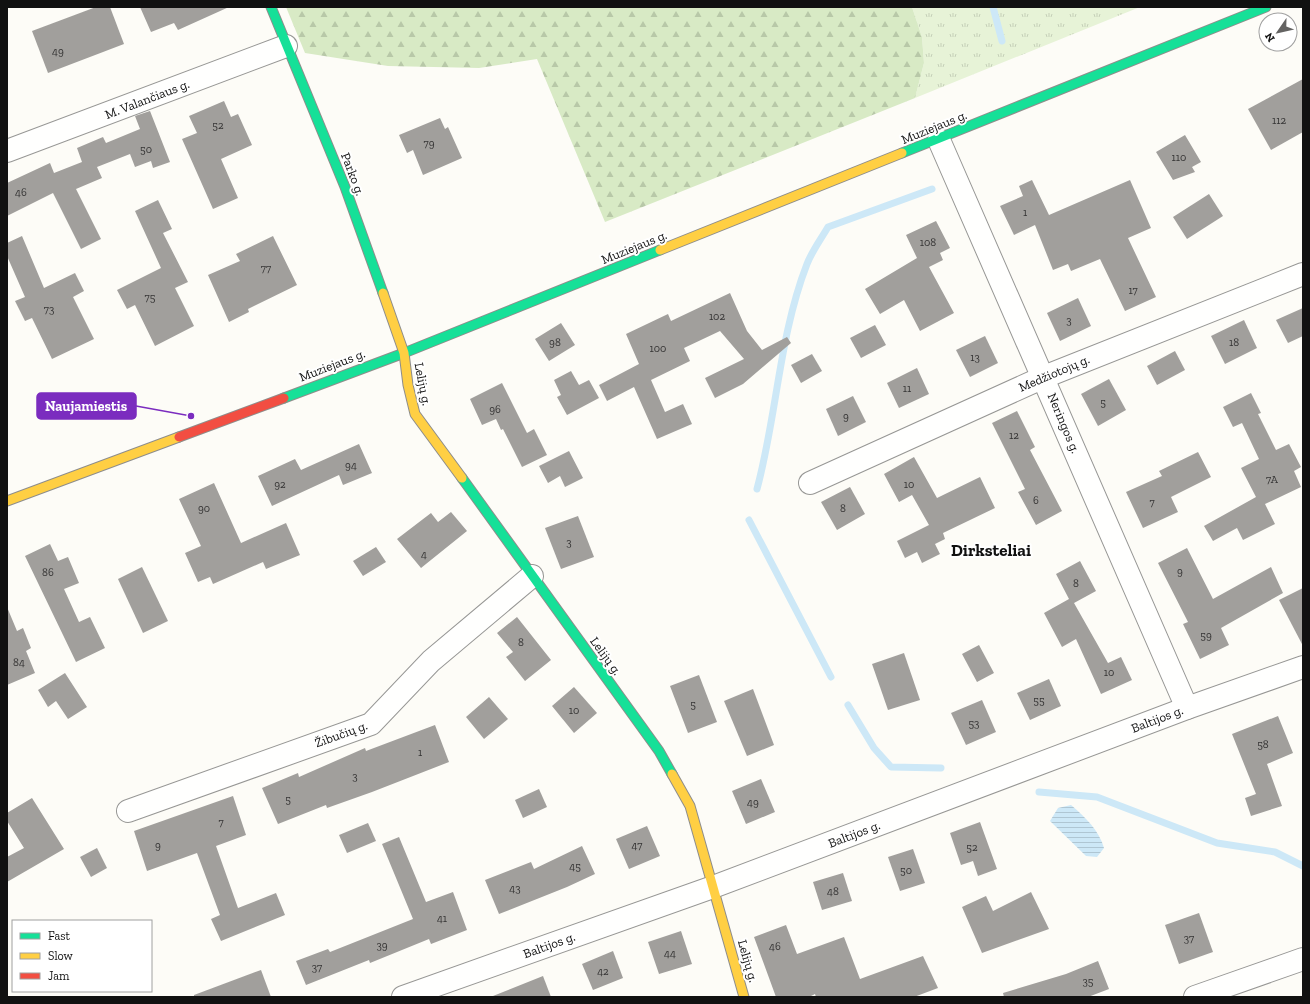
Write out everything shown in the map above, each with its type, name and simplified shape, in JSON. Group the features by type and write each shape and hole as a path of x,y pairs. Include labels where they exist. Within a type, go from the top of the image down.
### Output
{"main road":[{"name":"Parko g.","path":"271,7 345,187 404,353"},
{"name":"Muziejaus g.","path":"7,501 404,353 939,140 1266,7"},
{"name":"Lelijų g.","path":"404,353 408,385 415,414 659,751 690,806 744,997"}],"street":[{"name":"M. Valančiaus g.","path":"7,152 286,46"},
{"name":"Neringos g.","path":"939,140 1044,377 1187,708"},
{"name":"Medžiotojų g.","path":"810,483 1044,377 1303,274"},
{"name":"Žibučių g.","path":"128,811 371,724 431,661 532,576"},
{"name":"Baltijos g.","path":"403,997 713,887 1187,708 1303,667"},
{"path":"1195,997 1303,959"}],"green space":[{"path":"286,7 912,7 922,37 924,63 915,98 605,222 537,59 479,68 388,66 305,53"},
{"path":"912,7 1140,7 915,98 924,63 922,37"}],"water":[{"path":"1071,805 1086,819 1102,841 1104,848 1097,857 1086,856 1050,821 1058,808"}],"building":[{"path":"96,7 110,7 124,44 48,73 32,31"},
{"path":"140,7 229,7 178,30 174,23 151,32"},
{"path":"1303,79 1303,132 1271,150 1248,109"},
{"path":"224,101 231,117 238,114 252,145 221,159 238,198 213,209 182,139 197,133 189,116"},
{"path":"150,111 170,162 153,168 151,161 135,167 130,154 97,167 102,178 76,189 101,239 81,249 53,193 7,216 7,183 50,163 54,173 82,162 77,148 103,137 106,143 140,129 135,116"},
{"path":"440,118 445,129 448,127 462,158 423,175 413,150 407,153 399,135"},
{"path":"1185,135 1201,162 1192,167 1195,172 1173,180 1156,152"},
{"path":"1032,180 1049,215 1130,180 1151,228 1128,238 1156,297 1125,311 1100,259 1071,271 1068,264 1053,270 1035,225 1014,235 1000,206 1023,196 1019,186"},
{"path":"1209,194 1223,216 1187,239 1173,217"},
{"path":"158,200 172,229 163,233 188,282 175,288 194,326 155,346 135,305 127,309 117,290 161,268 135,211"},
{"path":"936,221 950,248 940,253 943,260 929,267 954,313 920,331 904,300 880,314 865,289 917,258 906,235"},
{"path":"22,236 44,288 75,273 84,291 73,297 94,339 52,359 32,318 25,321 15,301 25,297 7,256 7,243"},
{"path":"273,236 297,285 248,309 249,312 229,322 208,275 240,261 236,254"},
{"path":"730,293 747,331 762,350 787,337 791,343 743,384 715,398 705,378 744,359 720,331 684,348 690,361 651,380 665,412 683,404 692,424 657,439 634,387 607,401 599,385 639,364 626,334 668,314 671,321"},
{"path":"1078,298 1091,326 1060,341 1047,313"},
{"path":"1303,308 1303,336 1288,343 1276,320"},
{"path":"1244,320 1257,348 1225,364 1211,336"},
{"path":"561,323 575,345 549,361 535,339"},
{"path":"875,325 886,345 861,358 850,338"},
{"path":"985,336 998,363 970,377 956,350"},
{"path":"1175,351 1185,370 1157,385 1147,366"},
{"path":"812,354 822,371 801,383 791,365"},
{"path":"917,368 929,394 899,408 887,383"},
{"path":"571,371 579,385 589,380 599,398 567,415 557,397 561,395 554,380"},
{"path":"1109,379 1126,410 1098,426 1081,394"},
{"path":"502,383 527,433 534,429 547,455 522,467 503,429 501,430 496,419 482,425 470,399"},
{"path":"1251,393 1261,413 1258,414 1276,450 1289,444 1301,467 1294,471 1301,487 1265,504 1275,524 1243,540 1237,528 1213,541 1204,526 1256,497 1241,468 1259,459 1242,423 1233,427 1223,407"},
{"path":"853,396 866,422 838,436 826,409"},
{"path":"1017,411 1035,447 1030,450 1062,511 1036,525 1018,492 1025,489 992,423"},
{"path":"359,444 372,473 343,485 339,475 272,506 258,476 295,459 301,470"},
{"path":"569,451 583,478 565,487 560,476 548,483 539,466"},
{"path":"1198,452 1211,477 1171,497 1178,512 1143,528 1126,492 1162,476 1159,471"},
{"path":"914,457 937,498 980,477 995,508 943,533 945,539 935,544 940,554 922,563 917,552 905,558 897,541 929,525 912,495 899,502 884,474"},
{"path":"214,483 241,543 286,523 300,555 266,569 263,562 213,584 210,577 198,582 185,553 201,546 179,499"},
{"path":"850,487 865,514 837,530 821,502"},
{"path":"451,512 467,531 421,568 397,539 431,513 438,522"},
{"path":"578,516 594,557 561,569 545,528"},
{"path":"50,544 58,561 68,557 79,583 64,589 79,622 90,617 105,648 76,662 25,556"},
{"path":"376,547 386,562 363,576 353,561"},
{"path":"1187,548 1213,599 1271,567 1283,593 1221,628 1229,645 1200,659 1183,624 1188,622 1158,563"},
{"path":"1080,561 1096,591 1074,603 1108,663 1121,657 1132,680 1101,694 1076,639 1062,647 1044,613 1069,599 1056,574"},
{"path":"142,567 168,621 143,633 118,579"},
{"path":"1303,588 1303,646 1279,600"},
{"path":"7,607 17,631 23,628 31,648 26,651 35,673 7,685"},
{"path":"517,617 551,660 525,681 506,657 513,652 497,633"},
{"path":"979,645 994,673 977,682 962,654"},
{"path":"904,653 920,700 888,710 872,664"},
{"path":"65,673 87,707 68,719 56,701 48,707 38,690"},
{"path":"699,675 717,722 688,733 670,686"},
{"path":"1049,679 1061,706 1030,720 1017,693"},
{"path":"574,687 597,713 574,733 552,706"},
{"path":"753,689 774,745 747,756 724,701"},
{"path":"489,697 508,719 484,739 466,717"},
{"path":"982,700 996,732 966,745 951,713"},
{"path":"1278,716 1293,753 1267,764 1282,806 1251,816 1245,798 1256,794 1232,734"},
{"path":"435,725 449,762 372,792 327,808 326,805 278,824 262,788 298,773 299,777 365,748 366,751"},
{"path":"761,779 775,812 746,824 732,791"},
{"path":"539,789 547,807 523,818 515,800"},
{"path":"233,796 246,835 216,846 238,908 276,893 285,915 221,941 211,919 220,915 197,853 147,871 134,831"},
{"path":"32,798 64,849 7,882 7,857 24,848 7,821 7,813"},
{"path":"980,822 997,869 978,876 973,861 961,865 950,833"},
{"path":"368,823 376,841 347,853 339,835"},
{"path":"647,826 660,856 629,869 616,839"},
{"path":"399,837 426,902 453,892 467,930 431,944 429,939 370,963 369,960 306,985 296,961 328,949 330,952 413,919 382,844"},
{"path":"582,846 595,874 567,887 499,914 485,880 531,862 534,869"},
{"path":"97,848 107,868 91,877 80,857"},
{"path":"913,849 925,883 900,891 888,857"},
{"path":"843,873 852,901 822,910 813,882"},
{"path":"1031,892 1049,929 982,953 962,907 986,896 993,911"},
{"path":"1199,913 1213,952 1179,964 1165,925"},
{"path":"786,925 797,954 844,937 860,979 923,956 938,988 914,997 816,997 815,994 809,997 776,997 754,937"},
{"path":"681,931 692,964 659,974 648,942"},
{"path":"613,951 623,978 593,990 582,964"},
{"path":"1098,961 1109,989 1088,997 1004,997 1003,993 1066,974"},
{"path":"261,970 271,997 194,997 194,995"},
{"path":"543,976 551,997 493,996"}],"waterway":[{"path":"993,7 1002,41"},
{"path":"757,489 764,461 790,319 807,264 814,250 828,227 932,189"},
{"path":"749,520 831,677"},
{"path":"848,705 874,748 891,767 941,768"},
{"path":"1039,792 1097,797 1217,843 1275,852 1303,866"}],"traffic: fast":[{"path":"271,7 345,187 383,293"},
{"path":"902,153 1266,7"},
{"path":"284,398 404,353 660,250"},
{"path":"462,478 659,751 672,774"}],"traffic: slow":[{"path":"660,250 902,153"},
{"path":"383,293 404,353 408,385 415,414 462,478"},
{"path":"7,501 179,437"},
{"path":"672,774 690,806 744,997"}],"traffic: jam":[{"path":"179,437 284,398"}],"place":[{"name":"Naujamiestis","path":"191,416"}],"district":[{"name":"Dirksteliai","path":"991,550"}]}
